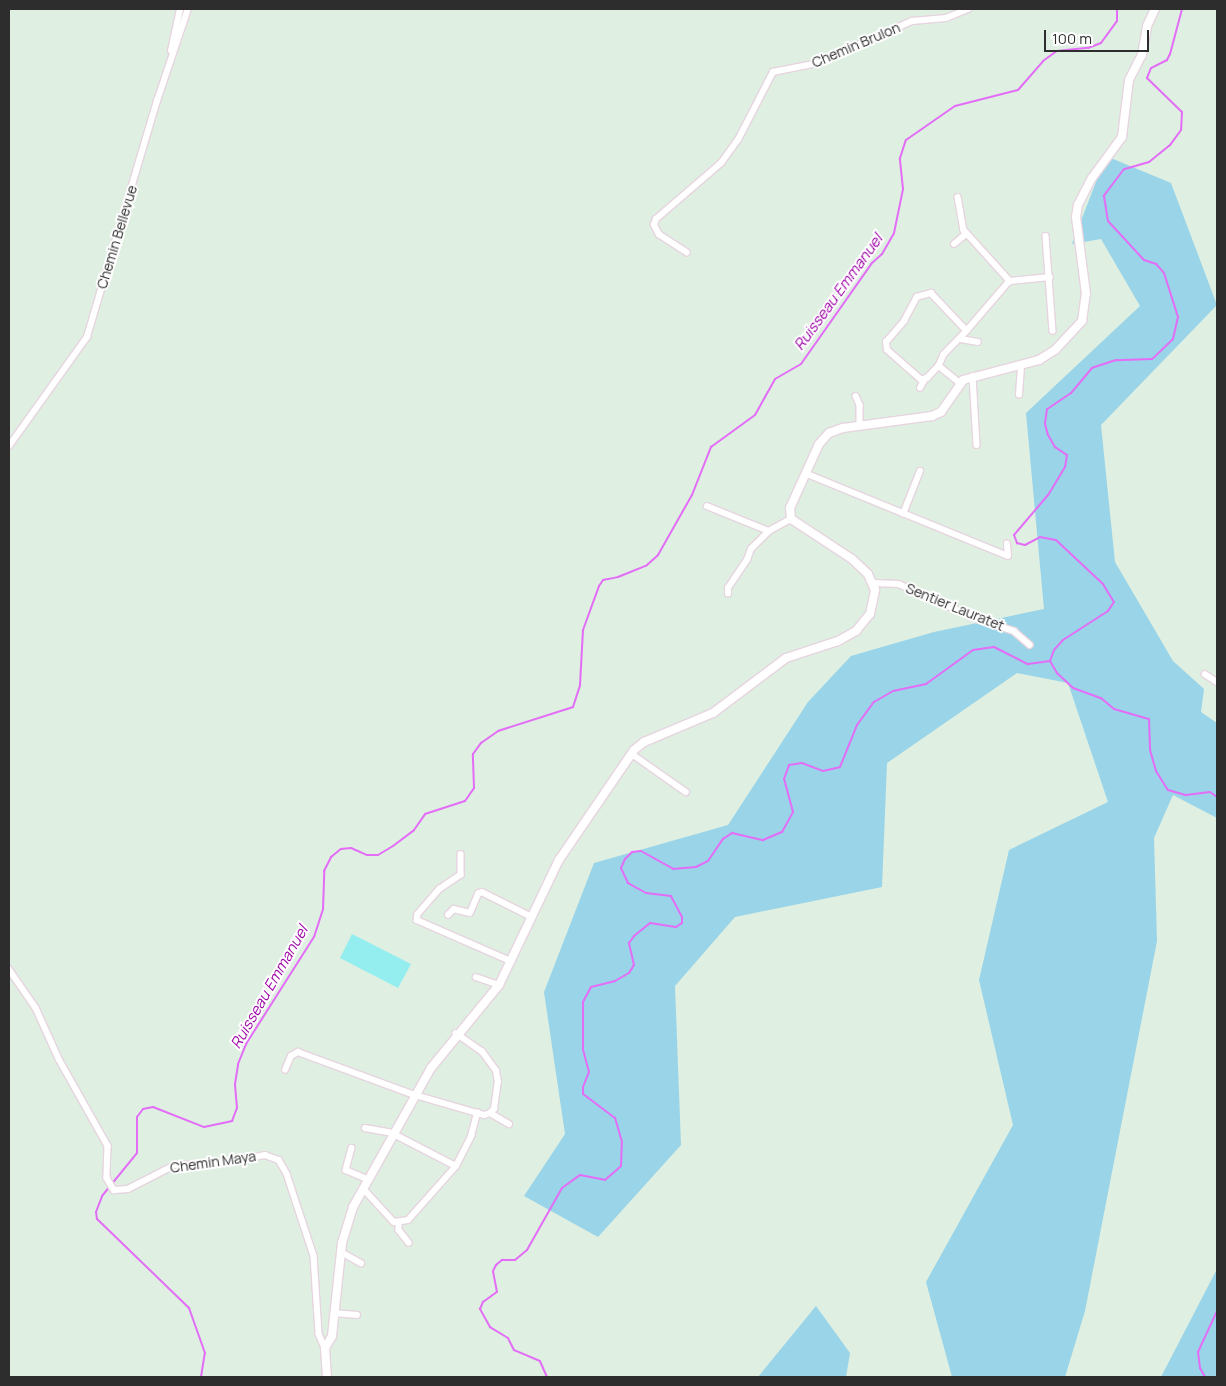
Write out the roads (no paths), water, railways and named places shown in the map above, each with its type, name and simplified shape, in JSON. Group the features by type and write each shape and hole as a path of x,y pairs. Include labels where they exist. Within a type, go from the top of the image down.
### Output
{"street":[{"path":"164,79 180,9"},
{"name":"Chemin Bellevue","path":"9,446 87,338 164,79 188,9"},
{"name":"Chemin Brulon","path":"687,253 660,235 654,225 656,219 721,163 738,140 773,72 818,63 912,21 946,18 968,9"},
{"path":"790,519 790,508 805,473 819,444 829,433 860,425 932,416 940,412 960,383 973,376 1021,367 1055,350 1075,332 1084,317 1086,294 1076,217 1078,205 1092,178 1122,137 1130,80 1142,55 1147,26 1155,9"},
{"path":"958,197 966,234 1010,281"},
{"path":"954,244 966,234"},
{"path":"1046,236 1053,331"},
{"path":"920,388 925,379 939,366 944,355 961,339 1010,281 1050,277"},
{"path":"925,379 916,378 886,346 917,297 931,293 967,331"},
{"path":"961,339 978,342"},
{"path":"939,366 960,383"},
{"path":"1019,395 1021,367"},
{"path":"973,376 977,444"},
{"path":"856,396 860,405 860,425"},
{"path":"903,514 920,471"},
{"path":"805,473 1008,556 1007,544"},
{"path":"707,506 769,531"},
{"path":"728,594 728,588 747,560 750,548 769,531 790,519"},
{"path":"327,1377 326,1348 332,1336 341,1252 347,1221 367,1179 415,1095 456,1034 499,985 559,860 632,754 644,742 713,713 786,658 838,641 856,631 870,614 875,600 873,584 852,559 790,519"},
{"name":"Sentier Lauratet","path":"873,584 899,584 977,619 1014,630 1030,645"},
{"path":"1205,674 1217,682"},
{"path":"632,754 686,792"},
{"path":"462,854 461,875 440,889 418,914 417,920 511,961"},
{"path":"448,915 454,909 470,914 478,894 482,892 532,918"},
{"name":"Chemin Maya","path":"9,969 36,1008 59,1059 108,1146 109,1184 114,1190 128,1190 175,1165 218,1164 265,1154 275,1158 287,1174 309,1238 317,1275 320,1341 326,1348"},
{"path":"476,977 499,985"},
{"path":"456,1034 482,1052 496,1071 498,1082 494,1110 490,1114"},
{"path":"284,1070 291,1056 298,1052 415,1095 477,1113 490,1114 509,1124"},
{"path":"363,1188 390,1219 399,1223 408,1220 456,1166 471,1136 477,1113"},
{"path":"365,1128 392,1133 456,1166"},
{"path":"352,1148 346,1170 367,1179"},
{"path":"399,1223 399,1230 409,1243"},
{"path":"341,1252 360,1263"},
{"path":"334,1313 356,1315"}],"waterway":[{"name":"Ruisseau Emmanuel","path":"201,1377 205,1353 189,1308 97,1219 96,1212 102,1196 137,1153 137,1117 143,1109 153,1107 204,1127 232,1121 237,1108 235,1084 238,1064 246,1044 314,937 323,909 324,871 331,857 341,849 351,848 367,855 378,855 393,846 414,830 425,814 465,801 474,788 473,754 481,743 498,731 573,707 580,685 583,630 599,586 603,580 618,577 647,565 658,555 692,495 711,447 755,415 775,379 801,364 872,263 882,254 894,233 903,189 900,158 906,140 955,106 1018,90 1043,61 1057,51 1088,48 1101,43 1117,21 1117,9"},
{"path":"1182,9 1167,60 1151,68 1147,78 1182,112 1181,130 1170,145 1149,162 1124,169 1104,196 1108,221 1144,260 1156,264 1164,273 1178,317 1173,339 1152,359 1116,360 1092,368 1071,393 1047,409 1045,424 1048,435 1055,447 1067,455 1065,467 1048,495 1014,535 1017,543 1025,545 1040,537 1056,540 1103,584 1114,602 1108,611 1063,640 1054,650 1050,661 1057,673 1073,688 1101,698 1114,709 1149,719 1150,750 1156,771 1168,790 1186,795 1210,792 1217,797"},
{"path":"547,1377 540,1361 514,1350 508,1338 490,1327 480,1309 483,1302 497,1292 493,1271 496,1265 502,1260 515,1260 527,1250 562,1188 580,1175 605,1180 621,1166 622,1142 615,1118 583,1094 583,1087 589,1072 583,1049 583,1002 591,987 615,981 629,973 634,965 629,943 634,936 650,923 676,927 682,923 682,917 671,896 646,893 628,883 621,868 625,859 632,852 641,851 673,869 696,867 708,861 723,839 732,833 763,840 782,832 793,812 784,779 789,765 802,763 823,771 840,767 857,725 874,702 893,691 926,684 973,650 994,647 1028,664 1050,661"},
{"path":"1205,1377 1200,1368 1198,1352 1217,1311"}]}
